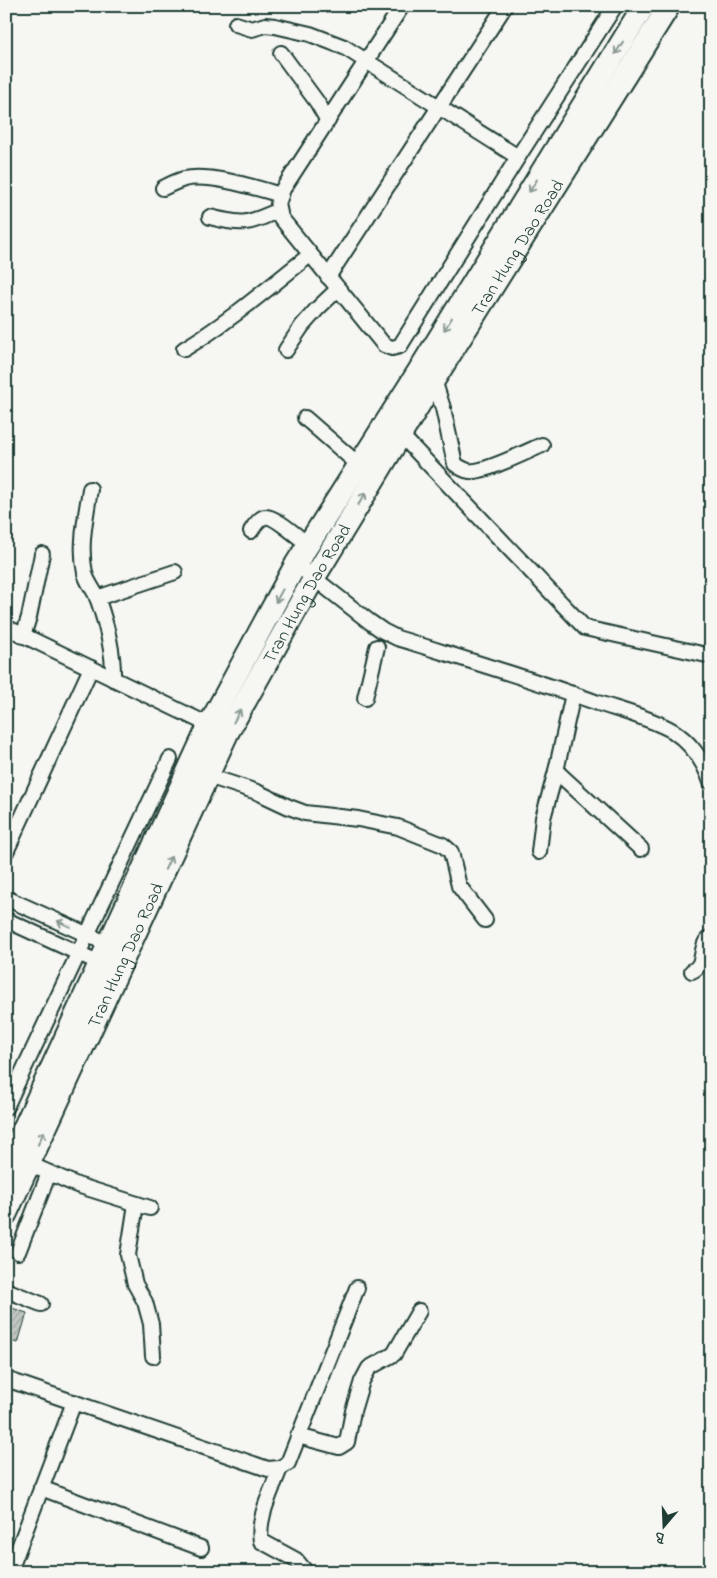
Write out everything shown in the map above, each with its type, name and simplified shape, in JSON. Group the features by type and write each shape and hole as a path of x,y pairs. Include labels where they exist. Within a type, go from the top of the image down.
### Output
{"highway":[{"name":"Tran Hung Dao Road","path":"6,1167 209,725 296,564 644,6"},
{"name":"Tran Hung Dao Road","path":"6,1214 227,734 314,578 664,8"}],"street":[{"path":"402,6 283,189 278,204 281,218 384,345 392,348 400,346 518,157 616,6"},
{"path":"328,277 505,6"},
{"path":"236,24 252,29 265,25 275,26 310,34 344,48 518,157"},
{"path":"281,53 317,102 328,121"},
{"path":"162,188 184,179 199,178 220,180 281,195"},
{"path":"210,217 238,224 249,223 279,210"},
{"path":"184,349 255,299 310,254"},
{"path":"286,350 302,326 338,290"},
{"path":"434,380 455,464 460,467 470,472 478,470 542,444"},
{"path":"305,418 359,465"},
{"path":"401,435 585,628 711,656"},
{"path":"90,489 83,534 83,559 88,582 98,598 112,648 113,679"},
{"path":"251,531 262,517 266,516 309,545"},
{"path":"23,636 42,554"},
{"path":"296,564 314,578 380,639 397,638 573,694 656,723 673,732 687,743 699,757 711,782"},
{"path":"98,598 175,572"},
{"path":"6,627 209,725"},
{"path":"364,698 380,639"},
{"path":"6,852 91,668"},
{"path":"539,852 543,818 556,771 573,694"},
{"path":"6,1106 170,758"},
{"path":"556,771 641,849"},
{"path":"208,776 257,792 305,813 358,819 398,827 443,845 451,852 459,886 485,920"},
{"path":"6,898 87,934 104,954"},
{"path":"6,920 78,952 104,954"},
{"path":"692,971 696,970 701,963 706,941 711,937"},
{"path":"29,1164 77,1185 150,1208"},
{"path":"18,1252 49,1173"},
{"path":"136,1204 128,1254 135,1284 145,1302 151,1324 153,1356"},
{"path":"6,1379 268,1469 280,1468 288,1463 357,1288"},
{"path":"6,1290 42,1304"},
{"path":"298,1436 338,1447 346,1442 353,1411 366,1375 370,1368 394,1354 419,1311"},
{"path":"13,1563 74,1402"},
{"path":"280,1468 264,1513 260,1533 261,1542 296,1560 306,1572"},
{"path":"42,1488 201,1548"}],"building":[{"path":"6,1306 27,1313 18,1343 6,1340"}]}
